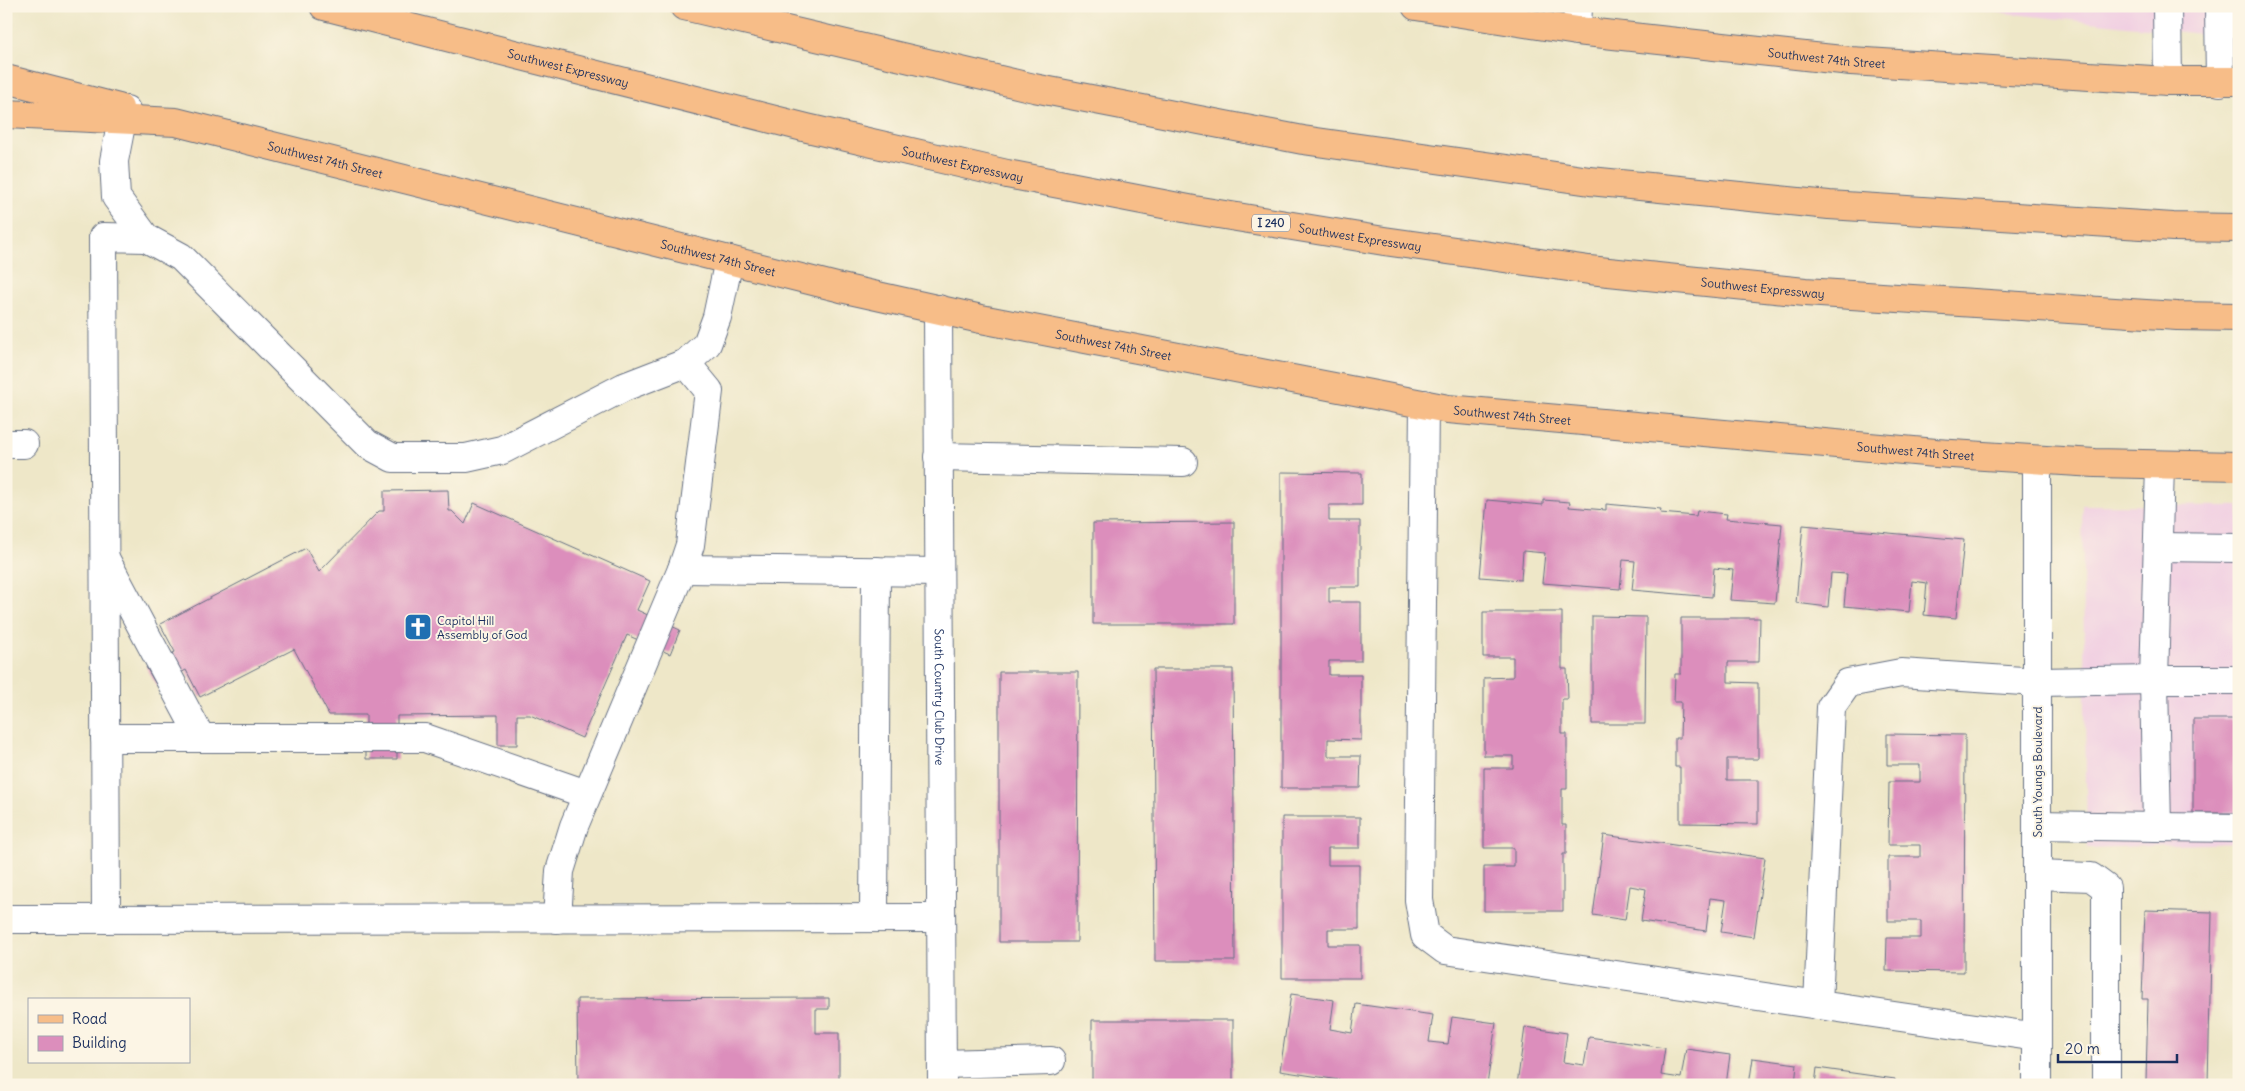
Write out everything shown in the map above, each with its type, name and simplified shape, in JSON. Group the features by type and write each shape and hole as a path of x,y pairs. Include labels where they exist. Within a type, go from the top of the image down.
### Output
{"main road":[{"name":"Southwest Expressway","path":"324,6 806,128 1007,174 1194,210 1384,241 1588,270 1805,292 2178,316 2239,317"},
{"path":"684,6 1034,88 1332,144 1590,181 1829,205 2173,227 2239,228"},
{"name":"Southwest 74th Street","path":"1416,6 1577,19 1851,60 2168,81 2229,81"},
{"path":"6,79 124,115"},
{"path":"6,114 124,115"},
{"name":"Southwest 74th Street","path":"124,115 176,122 729,260 938,310 1448,409 2037,460 2239,466"}],"street":[{"path":"2167,6 2168,81"},
{"path":"2219,6 2229,81"},
{"path":"124,115 114,161 116,197 146,238 182,258 367,444 393,458 466,458 502,450 624,386 686,364 707,344 717,317 729,260"},
{"path":"106,919 103,237 146,238"},
{"name":"South Country Club Drive","path":"938,310 942,1074"},
{"path":"557,919 560,871 574,826 682,569 690,545 710,391 686,364"},
{"path":"1424,404 1419,900 1425,935 1444,950 2037,1037"},
{"path":"938,457 1183,462"},
{"name":"South Youngs Boulevard","path":"2037,460 2037,1085"},
{"path":"2157,827 2154,680 2160,465"},
{"path":"2158,547 2239,548"},
{"path":"104,556 201,738"},
{"path":"682,569 939,572"},
{"path":"874,917 876,571"},
{"path":"1818,1005 1831,707 1848,683 1901,673 2038,682 2239,680"},
{"path":"105,738 425,738 586,794"},
{"path":"2037,825 2239,828"},
{"path":"2037,875 2091,877 2106,888 2106,1085"},
{"path":"6,919 940,918"},
{"path":"942,1074 1051,1061"}],"shaded area":[{"path":"1938,6 2239,6 2239,36 2221,36"},
{"path":"2082,505 2239,506 2239,843 2087,848"}],"building":[{"path":"1281,472 1362,473 1362,505 1329,505 1329,521 1360,521 1360,587 1329,587 1329,602 1361,602 1361,661 1329,661 1329,675 1361,675 1361,740 1328,739 1328,756 1361,756 1360,788 1281,788"},
{"name":"Capitol Hill Assembly of God","path":"448,490 449,511 452,511 465,524 474,503 650,581 637,610 680,630 670,654 627,635 582,738 530,715 517,715 517,745 498,745 498,715 397,716 397,759 366,759 366,715 329,715 294,649 200,697 186,670 157,686 146,667 175,652 160,624 306,548 319,572 379,511 384,511 384,491"},
{"path":"1487,500 1543,505 1543,500 1570,502 1569,507 1606,510 1606,504 1661,509 1660,513 1696,516 1697,511 1727,514 1726,519 1782,524 1775,603 1730,600 1733,570 1714,568 1712,597 1632,590 1635,561 1623,560 1620,589 1542,583 1545,553 1523,551 1521,580 1480,577"},
{"path":"1234,522 1234,624 1093,624 1093,523"},
{"path":"1803,525 1964,540 1956,618 1924,615 1927,583 1912,581 1909,612 1844,606 1847,574 1831,573 1828,607 1796,603"},
{"path":"1483,612 1562,612 1562,669 1567,669 1568,699 1562,699 1562,734 1567,734 1567,789 1562,789 1562,825 1566,825 1566,854 1563,854 1563,911 1484,911 1484,867 1514,867 1514,848 1484,848 1484,768 1513,768 1513,756 1484,756 1484,678 1513,677 1513,657 1483,657"},
{"path":"1592,616 1646,617 1645,724 1592,724"},
{"path":"1681,618 1760,618 1759,662 1728,662 1728,682 1758,683 1758,759 1727,759 1727,780 1758,780 1758,824 1680,823 1680,767 1675,767 1675,738 1680,738 1681,702 1674,702 1675,674 1681,674"},
{"path":"1153,669 1233,669 1235,961 1155,961"},
{"path":"999,672 1078,672 1077,942 999,942"},
{"path":"2193,719 2239,719 2239,813 2193,813"},
{"path":"1887,734 1965,735 1964,972 1886,971 1887,938 1921,938 1921,921 1888,921 1888,857 1920,857 1920,845 1888,845 1889,782 1920,782 1920,765 1887,765"},
{"path":"1282,817 1360,817 1360,848 1328,848 1328,865 1359,865 1359,929 1328,929 1328,945 1360,945 1360,978 1282,978"},
{"path":"1604,835 1765,858 1754,937 1721,932 1726,900 1710,898 1706,931 1641,921 1646,889 1630,886 1625,920 1593,915"},
{"path":"2145,910 2212,912 2208,1083 2146,1081 2148,999 2142,999"},
{"path":"1291,994 1334,1000 1330,1029 1352,1033 1356,1004 1433,1015 1429,1042 1448,1044 1452,1017 1496,1023 1487,1085 1372,1085 1280,1071"},
{"path":"829,998 829,1009 816,1009 816,1033 839,1033 839,1085 578,1085 577,999"},
{"path":"1092,1020 1233,1020 1233,1085 1092,1085"},
{"path":"1525,1027 1567,1033 1563,1062 1584,1065 1589,1037 1665,1048 1661,1075 1681,1078 1686,1049 1730,1055 1726,1085 1517,1085"},
{"path":"1753,1058 1797,1064 1795,1085 1749,1085"},
{"path":"1817,1068 1895,1079 1894,1085 1815,1085"}],"place":[{"name":"Capitol Hill Assembly of God","path":"418,627"}]}
